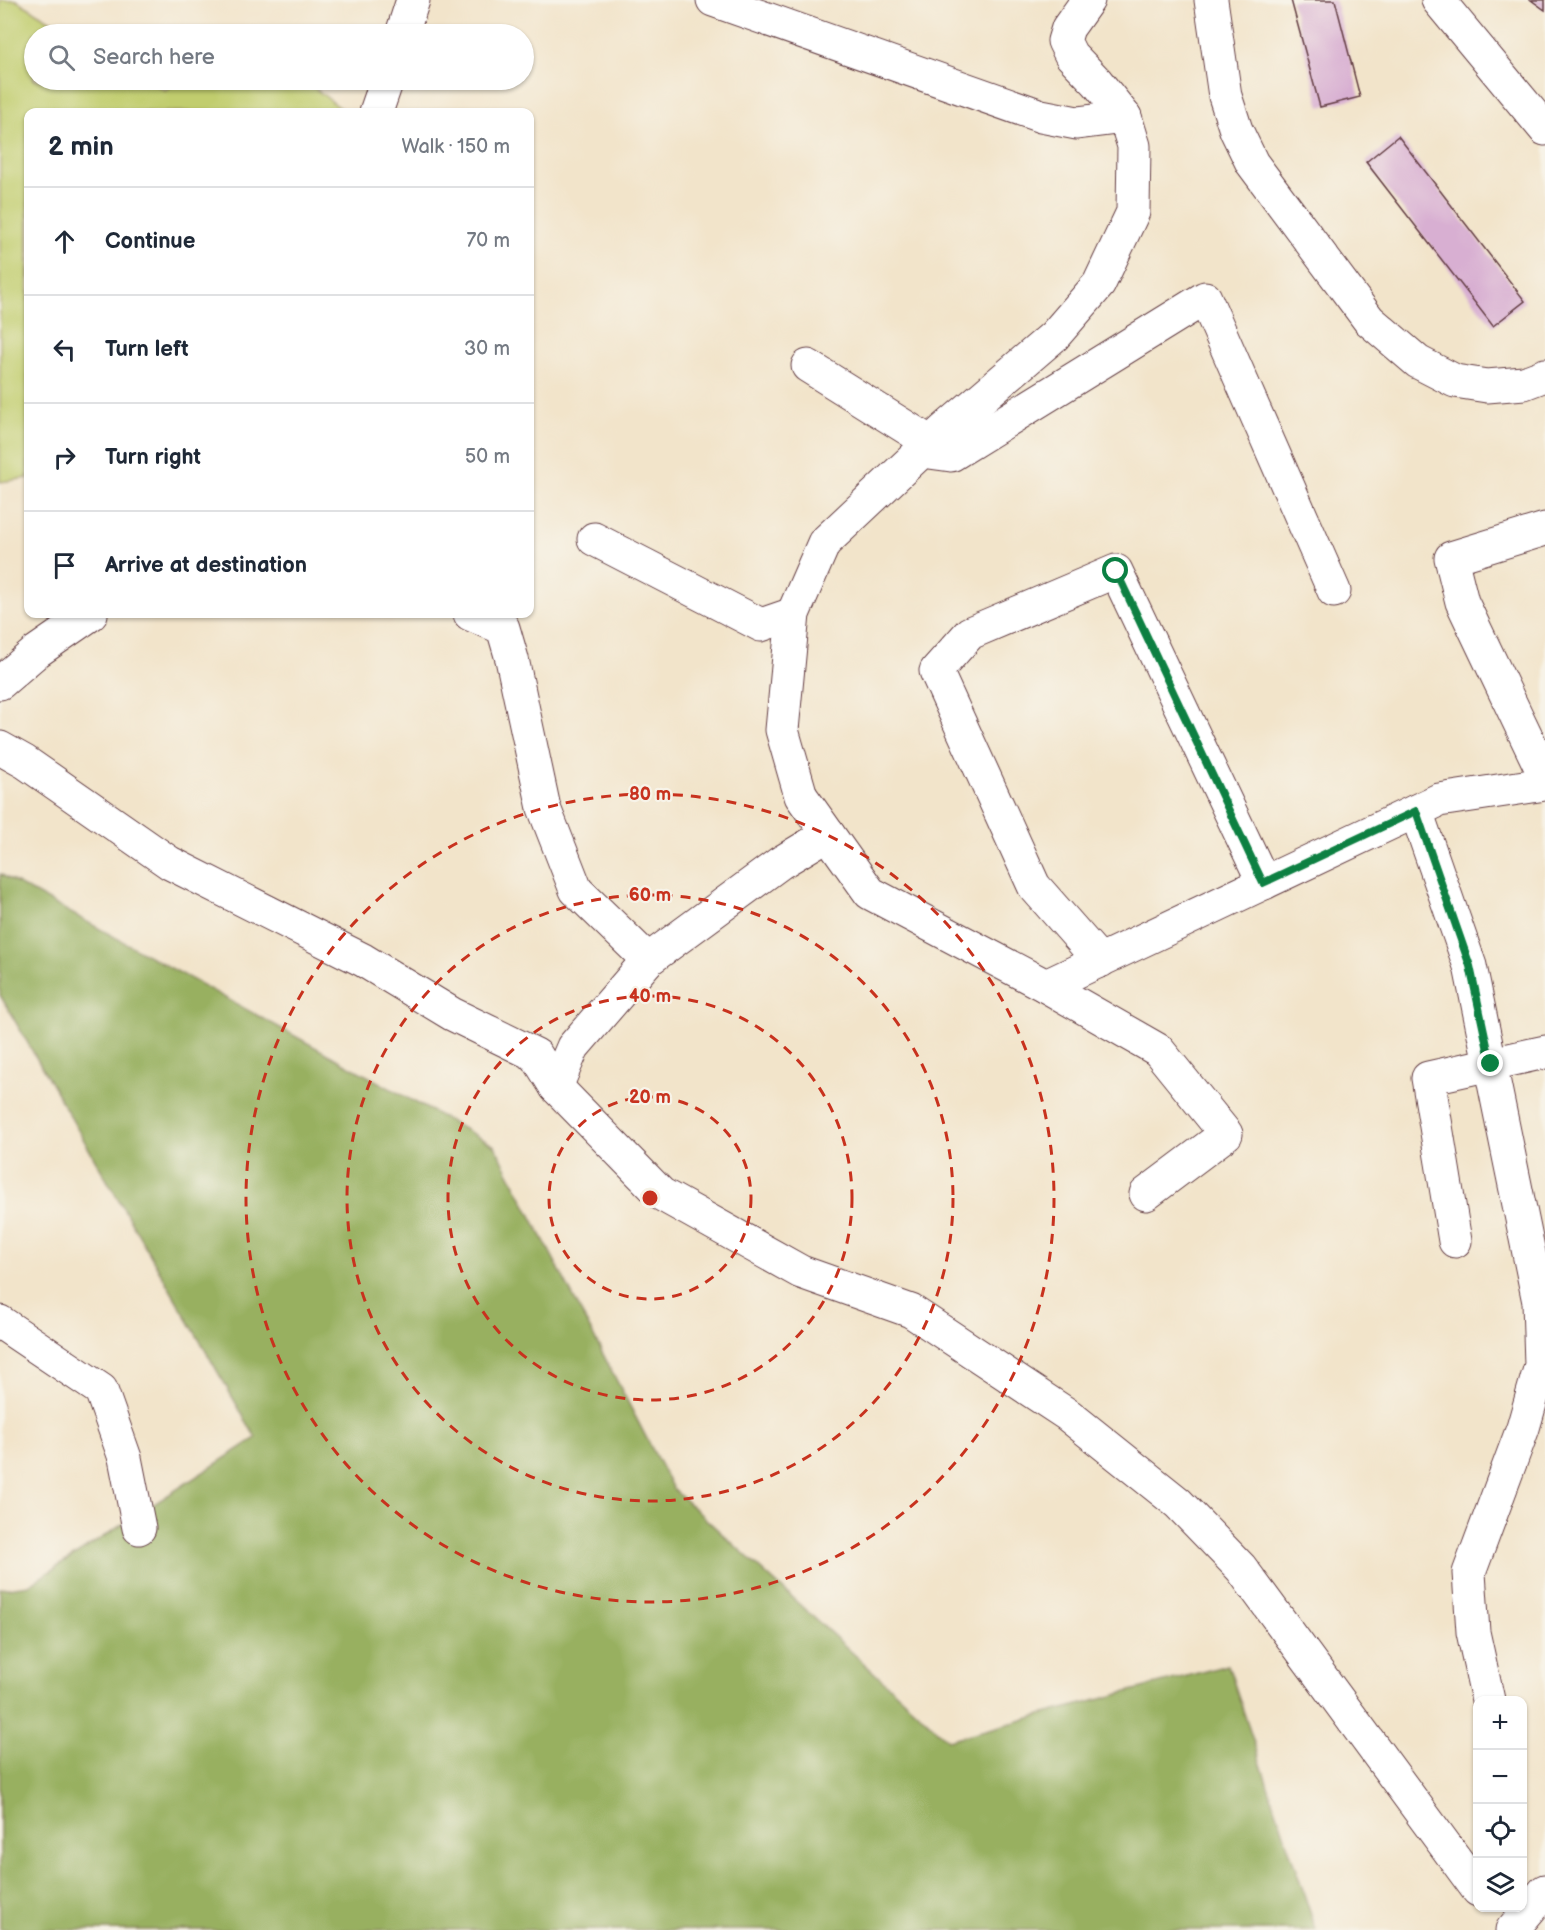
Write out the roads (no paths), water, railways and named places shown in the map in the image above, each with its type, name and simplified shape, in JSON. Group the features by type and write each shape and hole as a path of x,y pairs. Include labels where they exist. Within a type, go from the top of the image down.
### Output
{"street":[{"path":"405,24 413,0"},
{"path":"713,0 1041,116 1077,123 1125,117"},
{"path":"1088,0 1068,28 1064,41 1071,55 1097,82 1125,117 1134,146 1133,212 1099,284 1054,336 927,447 824,543 793,614 782,730 801,796 870,893 1046,986 1158,1050 1226,1134 1146,1194"},
{"path":"1211,0 1225,96 1236,130 1252,163 1369,320 1418,362 1455,381 1487,386 1524,383 1545,375"},
{"path":"1438,0 1545,129"},
{"path":"377,108 384,90"},
{"path":"808,366 927,447 951,455 1205,297 1334,591"},
{"path":"1545,529 1451,558 1462,602 1545,776"},
{"path":"594,539 761,625 793,614"},
{"path":"1100,961 1034,886 936,671 970,633 1116,571 1263,883"},
{"path":"0,683 36,652 85,618"},
{"path":"479,618 502,628 512,659 544,808 576,890 648,960"},
{"path":"0,747 170,863 363,960 452,1014 536,1055 556,1087 661,1194 801,1272 910,1311 1068,1414 1178,1503 1241,1568 1473,1883"},
{"path":"1046,986 1439,800 1545,784"},
{"path":"1416,811 1470,966 1539,1302 1541,1365 1523,1428 1469,1573 1473,1632 1487,1696"},
{"path":"556,1087 573,1047 648,960 780,863 828,834"},
{"path":"1455,1241 1428,1078 1545,1052"},
{"path":"0,1322 101,1390 125,1458 139,1527"},
{"path":"1510,1930 1545,1891"},
{"path":"1494,1912 1510,1930"},
{"path":"1510,1912 1510,1930"}]}
